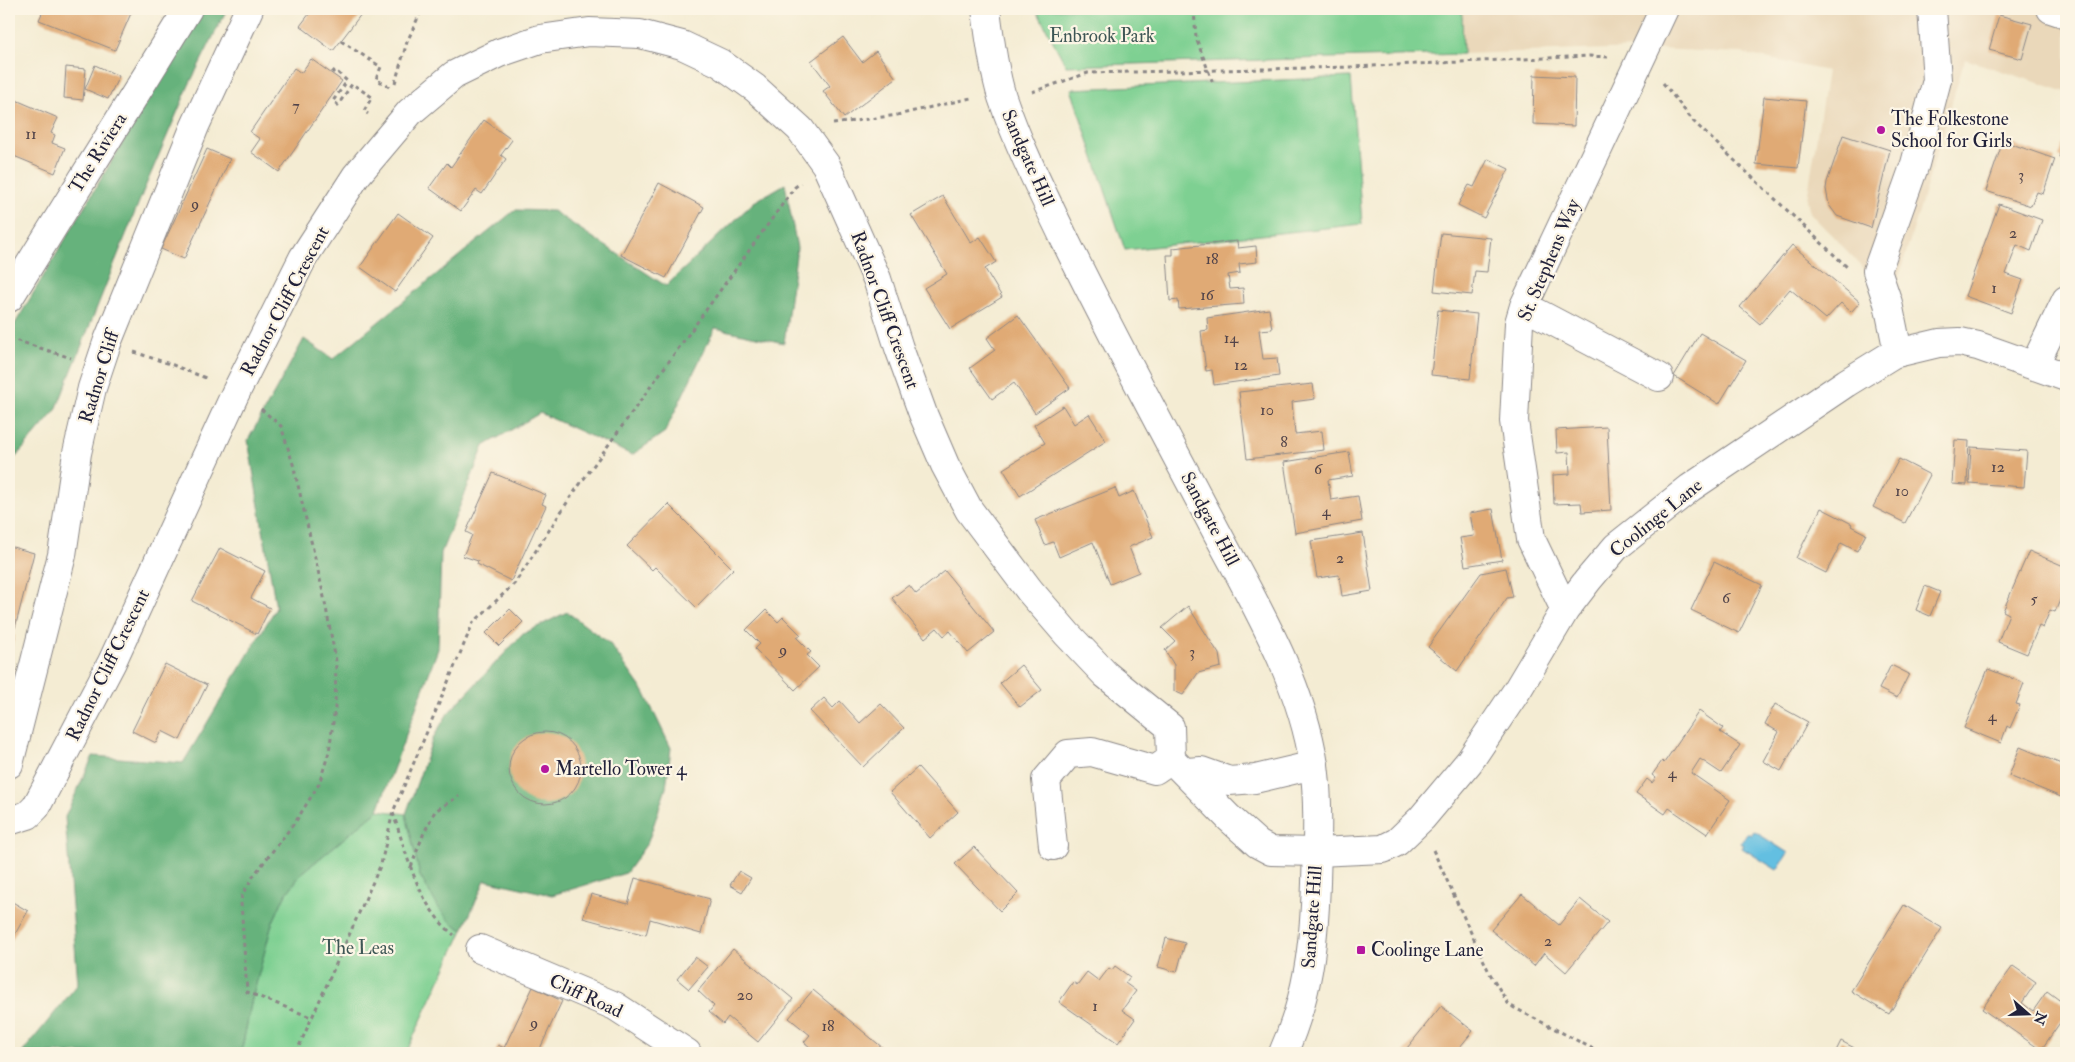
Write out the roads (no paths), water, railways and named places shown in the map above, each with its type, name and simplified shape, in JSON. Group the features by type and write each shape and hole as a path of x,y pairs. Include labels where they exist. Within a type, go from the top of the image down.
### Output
{"main road":[{"name":"The Riviera","path":"9,298 188,9"},
{"name":"Radnor Cliff","path":"9,764 62,555 77,453 92,388 195,126 249,9"},
{"name":"Sandgate Hill","path":"986,9 1001,95 1022,149 1102,314 1261,616 1288,672 1302,713 1314,765 1317,852 1315,923 1310,971 1291,1032 1282,1053"},
{"name":"St. Stephens Way","path":"1566,610 1531,539 1514,421 1519,323 1524,306 1664,9"},
{"path":"1898,352 1888,303 1877,271 1915,164 1937,80 1932,9"},
{"path":"2051,9 2066,14"},
{"name":"Radnor Cliff Crescent","path":"9,821 28,815 36,807 112,662 235,394 304,258 384,134 454,76 499,53 540,39 589,32 640,34 682,45 727,68 755,88 800,129 826,165 877,279 923,414 945,465 969,510 1030,591 1067,634 1105,674 1170,727 1179,765"},
{"path":"2034,366 2066,300"},
{"path":"1524,306 1660,377"},
{"name":"Coolinge Lane","path":"1317,852 1383,848 1397,842 1422,818 1469,762 1518,689 1566,610 1616,547 1690,488 1846,383 1898,352 1939,343 1960,342 1978,346 2066,377"},
{"path":"1053,846 1046,780 1068,754 1092,752 1155,770 1179,765 1229,781 1255,779 1314,765"},
{"path":"1179,765 1195,785 1264,848 1270,851 1317,852"},
{"name":"Cliff Road","path":"480,949 615,1006 687,1053"}],"water":[{"path":"1754,831 1788,853 1777,870 1742,848 1744,845 1741,843 1747,833 1751,835"}],"place":[{"name":"The Folkestone School for Girls","path":"1881,130"},
{"name":"Martello Tower 4","path":"545,769"},
{"name":"Coolinge Lane","path":"1361,950"}],"park label":[{"name":"Enbrook Park","path":"1102,36"},
{"name":"The Leas","path":"358,948"}]}
